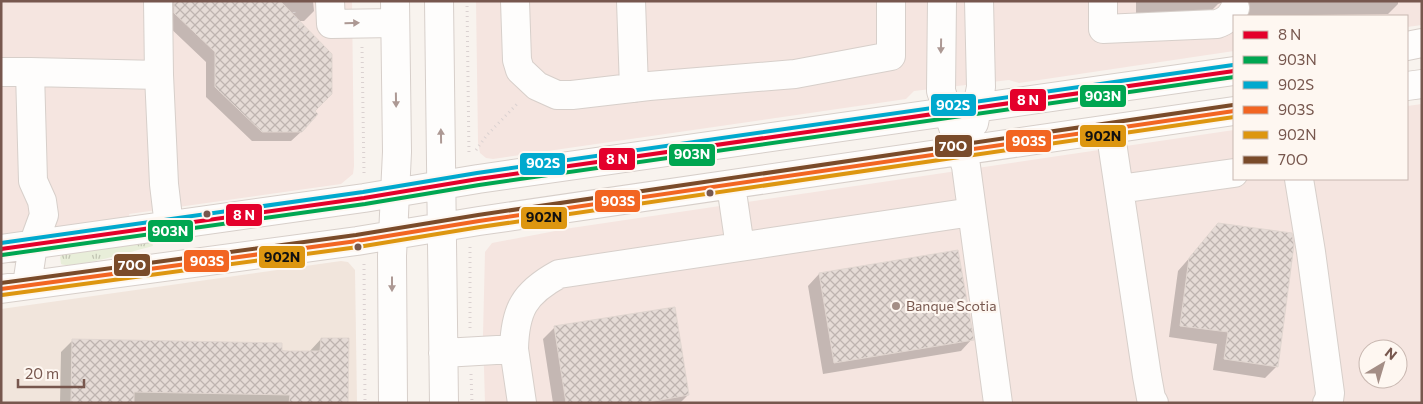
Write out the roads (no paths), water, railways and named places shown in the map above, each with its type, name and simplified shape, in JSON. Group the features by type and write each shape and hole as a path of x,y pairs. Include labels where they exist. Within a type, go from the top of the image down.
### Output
{"street":[{"path":"158,1 164,184 169,226"},
{"path":"330,1 331,24 395,12 397,152 392,290 393,403"},
{"path":"439,1 444,403"},
{"path":"515,1 517,60 520,70 537,86 557,95 795,74 891,56 891,1"},
{"path":"631,1 634,88"},
{"path":"942,1 941,92 966,155 998,403"},
{"path":"966,155 981,87 979,1"},
{"path":"1103,1 1103,29 1217,24 1231,16 1235,8"},
{"path":"1408,46 1422,43"},
{"path":"1,72 159,75"},
{"path":"14,287 44,215 42,201 34,181 30,72"},
{"path":"1,249 396,193 948,111 1233,72"},
{"path":"1408,86 1422,84"},
{"path":"14,287 394,235 732,185 966,155 1110,129 1233,111"},
{"path":"1110,129 1147,376 1151,398 1154,403"},
{"path":"1119,189 1233,173"},
{"path":"1299,180 1330,393 1327,403"},
{"path":"732,185 740,247"},
{"path":"522,403 514,349 515,327 518,314 534,291 548,280 560,274 972,212"},
{"path":"443,353 514,349"}],"place":[{"name":"Banque Scotia","path":"896,306"}]}
